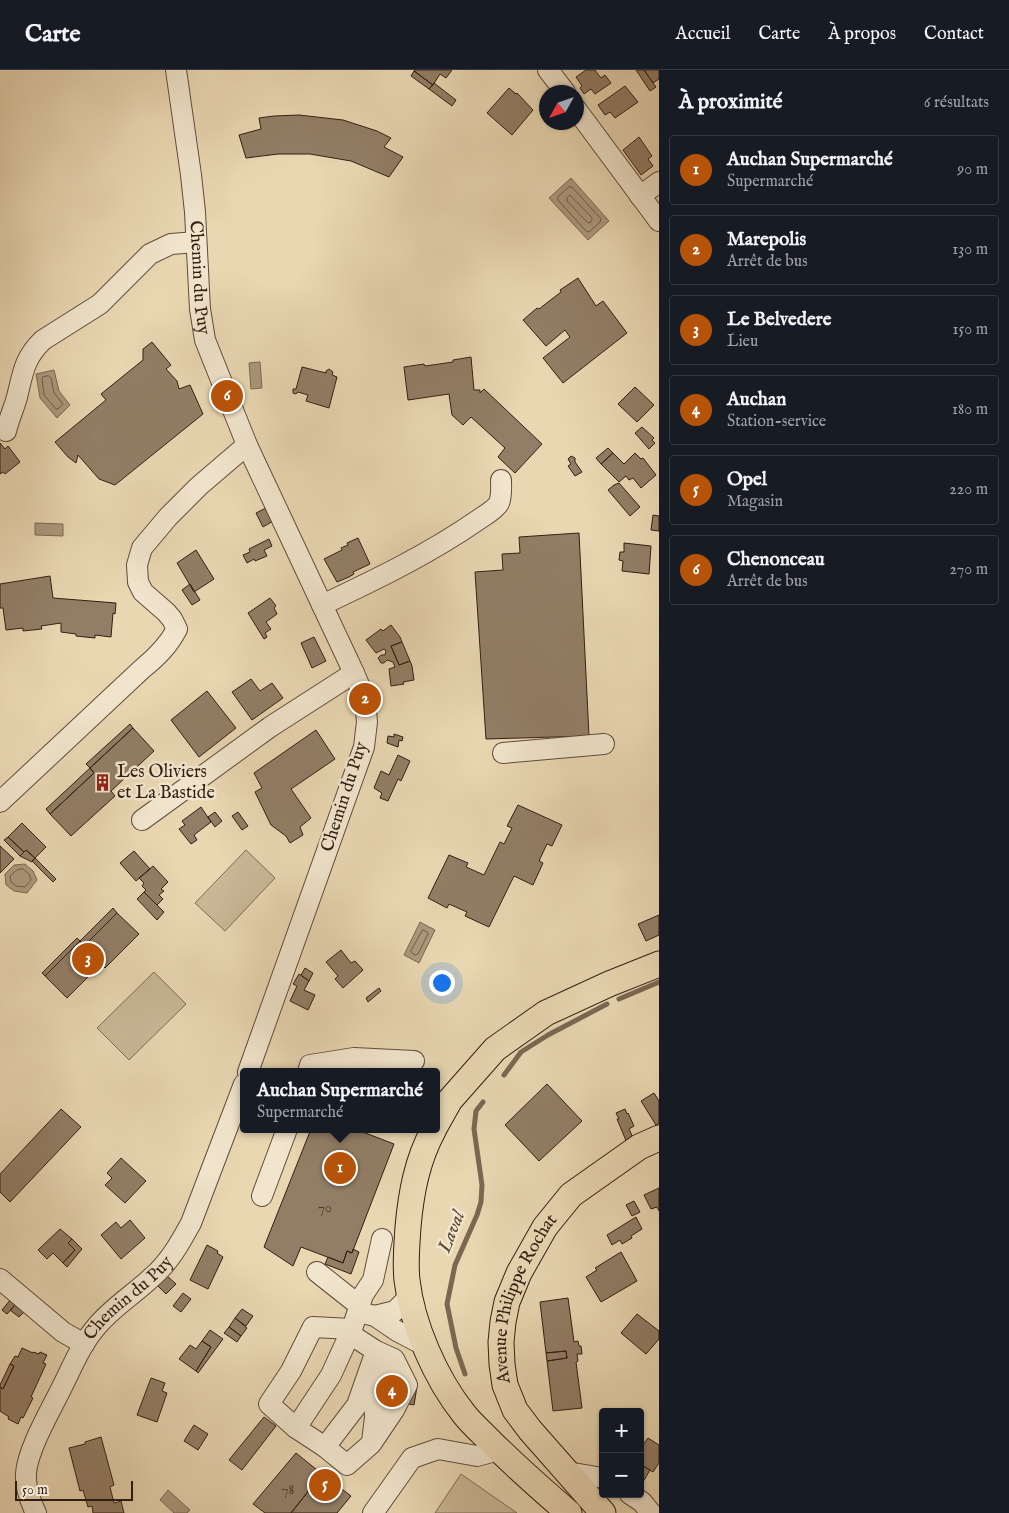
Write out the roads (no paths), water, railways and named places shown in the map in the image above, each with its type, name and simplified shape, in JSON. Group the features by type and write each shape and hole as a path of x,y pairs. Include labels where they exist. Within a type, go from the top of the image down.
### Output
{"main road":[{"path":"440,1118 450,1100 495,1049 546,1013 659,964"},
{"path":"432,1133 425,1146 415,1176 409,1209 407,1246 407,1280 414,1314 424,1345 464,1415 533,1482 569,1513"},
{"name":"Avenue Philippe Rochat","path":"603,1513 530,1430 515,1410 505,1385 501,1342 507,1302 519,1273 545,1227 571,1195 639,1147 659,1138"},
{"path":"533,1482 570,1504 578,1503 578,1496 567,1482 550,1453"}],"street":[{"name":"Chemin du Puy","path":"176,70 191,175 200,310 205,340 247,445 354,673 365,699 367,722 364,747 249,1068"},
{"name":"Chemin du Puy","path":"181,102 187,70"},
{"path":"548,70 559,85"},
{"path":"584,120 659,220"},
{"path":"640,196 659,182"},
{"path":"6,431 28,360 43,340 100,304 150,254 171,244 196,242"},
{"path":"0,802 160,654 171,641 177,629 172,619 143,592 138,582 137,564 142,548 168,516 199,486 247,445"},
{"path":"322,605 375,580 464,530 493,509 499,502 501,480"},
{"path":"142,820 270,727 354,673"},
{"path":"502,753 604,744"},
{"path":"309,1068 310,1065 354,1058 414,1061"},
{"name":"Chemin du Puy","path":"36,1513 30,1499 26,1472 39,1434 84,1344 95,1327 109,1312 152,1278 180,1244 191,1223 240,1094"},
{"path":"262,1196 285,1133"},
{"path":"296,1428 331,1375 359,1319 363,1295 373,1280 382,1239"},
{"path":"317,1272 359,1319 384,1367 374,1397 372,1444 347,1465 325,1447 296,1428 269,1404 291,1371 313,1327 359,1319 396,1311 410,1296"},
{"path":"0,1279 63,1332 84,1344"},
{"path":"359,1319 397,1331 424,1345"},
{"path":"325,1447 357,1404 376,1351"},
{"path":"373,1513 412,1458 438,1449 477,1456 499,1450"},
{"path":"567,1472 599,1477"},
{"path":"636,1498 651,1513"}],"water":[{"path":"571,178 609,221 588,240 549,198"},
{"path":"260,362 262,388 251,389 249,363"},
{"path":"54,370 59,391 70,405 57,418 40,398 36,374"},
{"path":"35,523 63,524 63,536 35,535"},
{"path":"25,864 33,871 37,880 27,893 14,891 6,885 5,874 14,865"},
{"path":"420,922 435,930 419,963 404,955"},
{"path":"168,1490 190,1510 187,1513 174,1513 160,1500"}],"waterway":[{"path":"619,999 659,982"},
{"path":"504,1075 521,1052 548,1035 607,1004"},
{"name":"Laval","path":"465,1374 456,1348 447,1304 455,1265 481,1202 482,1185 474,1129 476,1111 483,1102"}],"place":[{"name":"Chenonceau","path":"227,396"},
{"name":"Marepolis","path":"365,699"},
{"name":"Les Oliviers et La Bastide","path":"103,782"},
{"name":"Le Belvedere","path":"88,959"},
{"name":"Auchan Supermarché","path":"340,1168"},
{"name":"Auchan","path":"392,1391"},
{"name":"Opel","path":"325,1485"}]}
